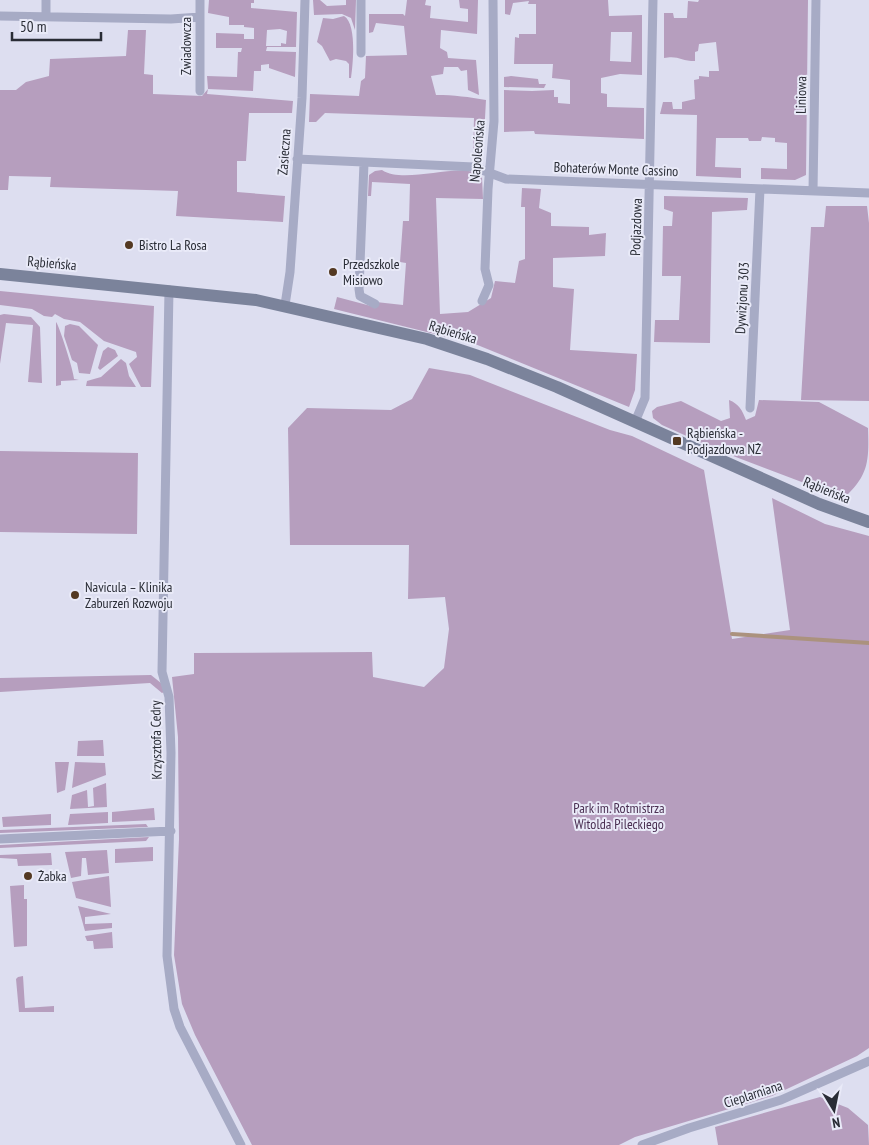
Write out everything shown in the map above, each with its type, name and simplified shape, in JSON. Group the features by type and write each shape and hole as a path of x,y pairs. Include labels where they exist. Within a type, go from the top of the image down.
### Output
{"street":[{"path":"46,0 46,16"},
{"name":"Zwiadowcza","path":"200,0 200,91"},
{"name":"Zasieczna","path":"286,306 302,98 305,0"},
{"path":"361,0 361,53"},
{"name":"Napoleońska","path":"482,301 489,285 485,269 494,120 493,0"},
{"name":"Podjazdowa","path":"635,422 645,398 651,184 653,0"},
{"name":"Liniowa","path":"813,190 816,0"},
{"path":"0,16 170,19 200,17"},
{"name":"Bohaterów Monte Cassino","path":"297,159 474,167 506,179 869,193"},
{"path":"364,163 359,289 360,296 375,304"},
{"name":"Dywizjonu 303","path":"750,408 760,189"},
{"name":"Rąbieńska","path":"0,274 169,290 286,306 420,337 474,354 557,388 819,504 869,522"},
{"name":"Krzysztofa Cedry","path":"169,290 162,672 169,701 171,831 167,908 167,956 174,1009 180,1027 241,1145"},
{"path":"0,840 171,831"},
{"name":"Cieplarniana","path":"642,1145 689,1128 781,1100 869,1061"}],"green space":[{"path":"209,0 254,0 254,3 251,3 251,8 297,12 296,47 267,47 266,51 296,52 295,77 269,68 269,64 261,65 261,71 254,71 253,91 208,89 207,76 237,77 238,52 241,52 242,48 216,48 216,33 244,34 244,39 254,39 254,28 244,27 244,25 229,25 229,17 208,13","holes":["280,29 287,31 286,44 266,46 267,30"]},
{"path":"313,0 320,0 327,6 346,5 346,0 356,0 355,30 351,18 342,14 314,15"},
{"path":"407,0 426,0 425,5 431,6 430,18 468,22 468,9 460,8 459,0 478,0 477,34 441,30 440,48 447,52 448,58 476,60 479,95 468,90 467,70 461,71 458,67 444,67 443,74 431,76 436,95 486,100 483,154 473,158 474,118 325,113 316,122 309,122 310,94 359,96 361,81 365,78 366,56 407,55 404,26 376,23 373,32 369,33 369,14 403,14 405,16"},
{"path":"505,0 608,0 609,16 642,15 642,75 620,74 601,78 601,93 607,94 607,107 644,108 644,139 535,134 534,131 504,132 504,90 554,90 554,97 558,97 558,103 570,104 570,80 552,78 553,64 514,64 515,37 519,38 519,34 536,34 536,4 528,4 529,1 513,3 510,15 505,14","holes":["611,32 632,32 631,62 610,61"]},
{"path":"699,0 808,0 806,175 795,180 761,179 761,168 787,169 787,143 775,142 775,138 762,137 761,141 749,141 748,138 716,138 715,167 741,168 741,178 696,176 697,115 660,114 663,102 672,102 673,109 682,109 682,102 695,99 694,80 699,79 699,76 709,77 709,71 719,71 716,42 699,44 698,51 695,52 695,61 673,57 664,58 664,13 673,13 674,18 687,18 688,1 698,2"},
{"path":"344,16 351,27 352,35 351,78 349,78 349,64 346,61 336,59 330,61 322,46 317,42 323,18 333,19"},
{"path":"128,30 146,30 144,74 153,75 153,94 202,96 208,89 207,94 293,101 292,113 249,113 246,161 237,161 237,192 285,196 283,222 176,216 178,191 50,187 51,177 9,176 8,190 0,190 0,90 16,90 26,82 49,76 50,59 126,56"},
{"path":"504,77 538,79 539,84 546,84 544,88 504,87"},
{"path":"382,170 392,174 405,175 463,171 474,172 482,177 483,199 436,198 440,314 468,312 491,298 495,281 515,283 519,261 525,259 525,207 521,207 522,188 541,189 539,208 551,213 551,226 589,227 589,235 606,233 605,256 553,258 553,287 574,289 570,350 637,354 635,390 629,407 475,344 334,309 337,297 371,306 376,302 403,305 406,263 400,262 403,221 409,221 410,184 372,182 371,196 368,196 369,175 375,171"},
{"path":"664,196 748,198 747,210 712,212 710,343 654,342 655,320 679,320 681,276 662,276 663,226 672,226 673,212 664,209"},
{"path":"826,206 867,206 869,223 869,401 801,400 811,227 824,227"},
{"path":"0,291 154,306 151,387 141,387 129,364 137,357 136,352 104,341 80,322 64,319 55,314 52,317 44,316 32,309 0,305"},
{"path":"0,315 31,317 40,327 42,383 28,382 33,325 6,323 0,364"},
{"path":"56,322 74,379 79,380 61,381 61,385 56,386"},
{"path":"70,324 79,326 98,345 90,374 79,373 77,363 72,360 64,336 65,326"},
{"path":"108,347 115,350 118,356 100,370 98,368 103,351"},
{"path":"121,359 126,363 129,376 136,387 86,386 87,381 101,377"},
{"name":"Park im. Rotmistrza Witolda Pileckiego","path":"429,368 470,375 610,430 632,436 704,470 732,639 790,630 772,498 825,524 869,536 869,1048 857,1056 772,1096 635,1137 619,1145 252,1145 195,1035 182,1004 174,955 179,839 178,737 172,677 194,674 194,653 372,652 373,677 424,687 444,668 449,629 445,597 408,599 409,545 290,545 288,428 307,408 391,410 412,399"},
{"path":"729,400 740,408 746,420 755,416 759,400 819,402 868,428 868,450 866,467 863,474 844,498 720,451 662,425 653,418 652,411 657,407 681,401 721,421 730,418"},
{"path":"0,451 138,453 137,534 0,532"},
{"path":"151,675 161,683 164,692 162,693 150,683 0,692 0,678"},
{"path":"103,740 104,756 77,756 78,741"},
{"path":"55,762 69,762 65,790 57,793"},
{"path":"75,762 105,763 106,775 72,788"},
{"path":"106,783 107,807 70,809 72,795 87,790 88,807 94,806 93,788"},
{"path":"154,808 155,820 112,822 112,812"},
{"path":"108,812 108,823 68,825 70,814"},
{"path":"51,814 51,825 3,827 2,817"},
{"path":"146,824 148,827 0,833 0,830"},
{"path":"149,837 146,841 0,848 0,845"},
{"path":"153,847 153,861 115,863 115,849"},
{"path":"107,850 109,873 88,875 86,858 82,858 81,876 71,878 65,852"},
{"path":"51,853 52,865 18,866 17,859 0,858 0,855"},
{"path":"109,876 111,907 76,898 72,882"},
{"path":"24,885 24,899 27,899 27,946 14,947 10,886"},
{"path":"78,906 111,914 85,917 85,924 112,923 112,928 85,931"},
{"path":"112,932 113,948 94,949 93,941 87,941 85,936"},
{"path":"23,976 25,1008 54,1006 54,1012 19,1012 16,979"},
{"path":"820,1097 848,1108 868,1125 869,1145 718,1145 715,1127"}],"waterway":[{"path":"732,634 869,643"}],"place":[{"name":"Bistro La Rosa","path":"129,245"},
{"name":"Przedszkole Misiowo","path":"333,272"},
{"name":"Rąbieńska - Podjazdowa NŻ","path":"677,441"},
{"name":"Navicula – Klinika Zaburzeń Rozwoju","path":"75,595"},
{"name":"Żabka","path":"28,876"}]}
